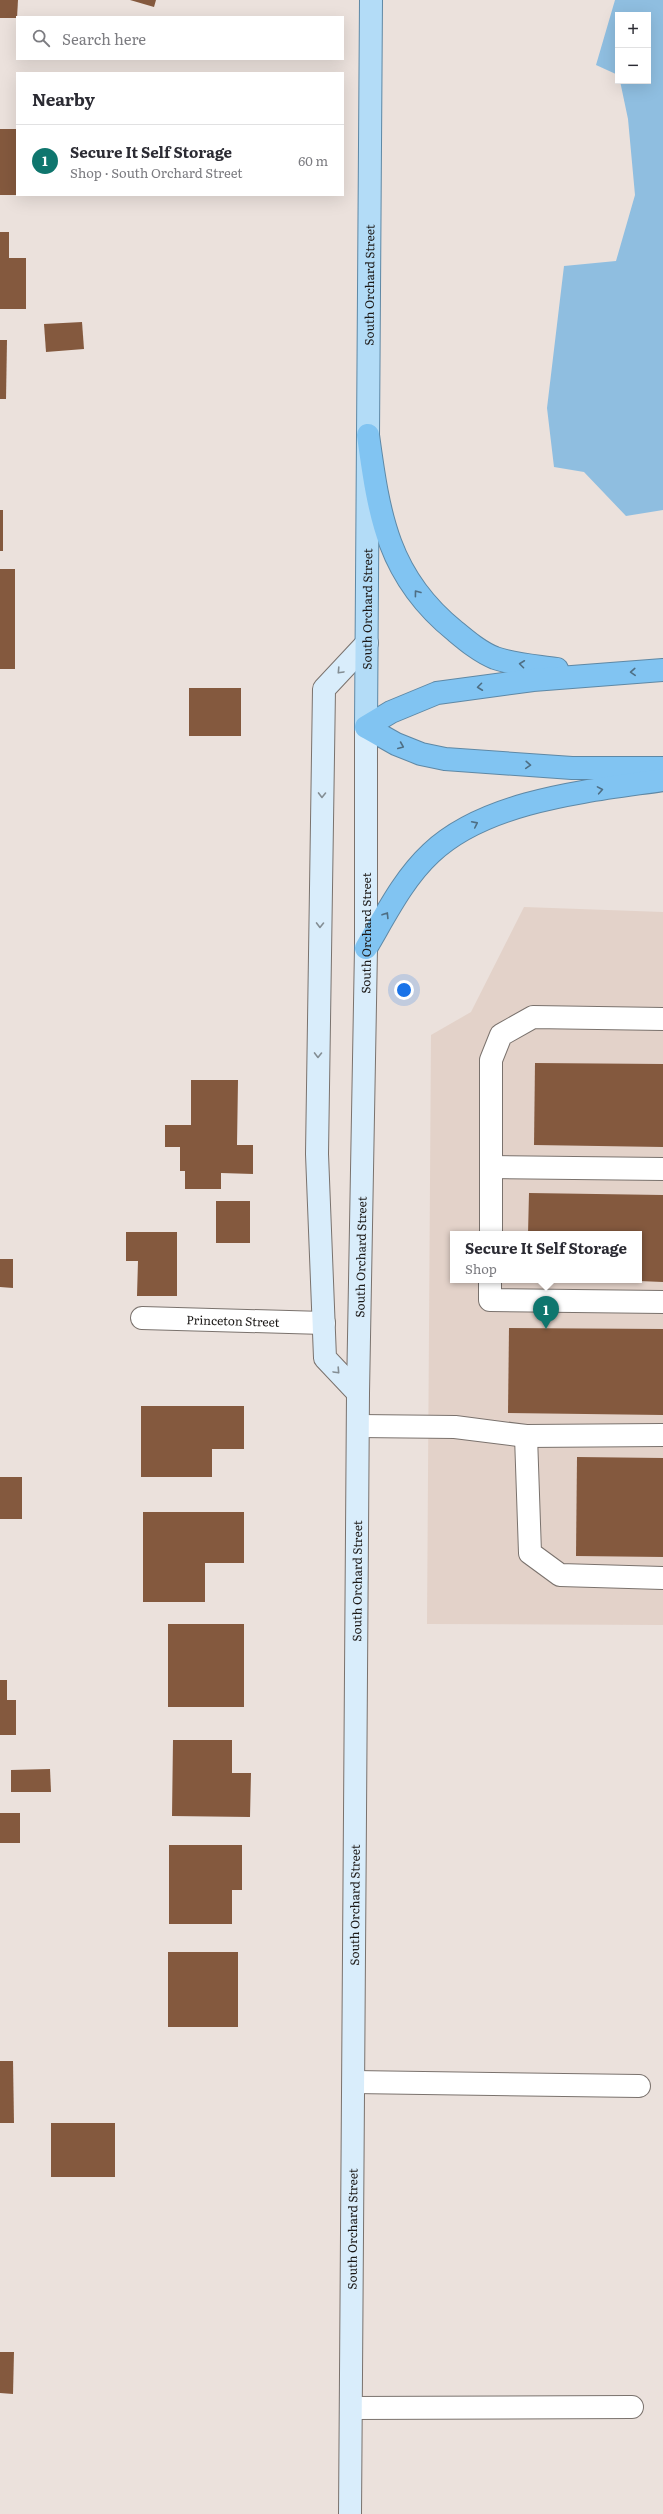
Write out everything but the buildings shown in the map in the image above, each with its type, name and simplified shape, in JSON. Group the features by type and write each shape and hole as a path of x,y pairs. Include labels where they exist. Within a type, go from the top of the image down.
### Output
{"highway":[{"path":"368,435 375,490 382,518 393,551 405,578 432,612 473,645 494,657 514,663 602,674"},
{"path":"663,670 533,680 437,693 391,712 366,727 396,744 421,754 445,759 572,768 663,768"},
{"path":"366,948 404,885 430,854 457,832 496,813 536,802 663,780"}],"main road":[{"name":"South Orchard Street","path":"350,2514 359,1426 358,1393 366,948 370,0"},
{"path":"358,1393 325,1358 317,1154 324,689 367,643"}],"street":[{"path":"490,1231 491,1060 501,1035 533,1017 663,1019"},
{"path":"491,1167 663,1169"},
{"path":"490,1283 490,1300 663,1302"},
{"name":"Princeton Street","path":"142,1318 324,1323"},
{"path":"359,1426 456,1427 526,1436 663,1435"},
{"path":"526,1436 530,1553 560,1574 663,1578"},
{"path":"354,2082 639,2086"},
{"path":"351,2408 632,2407"}],"shaded area":[{"path":"524,907 663,912 663,1625 427,1624 431,1035 471,1012"}],"water":[{"path":"615,0 663,0 663,510 626,516 584,472 554,467 547,408 564,266 616,261 635,195 628,119 621,84 651,84 651,12 615,12 615,74 596,65"}],"place":[{"name":"Secure It Self Storage","path":"546,1329"}]}
